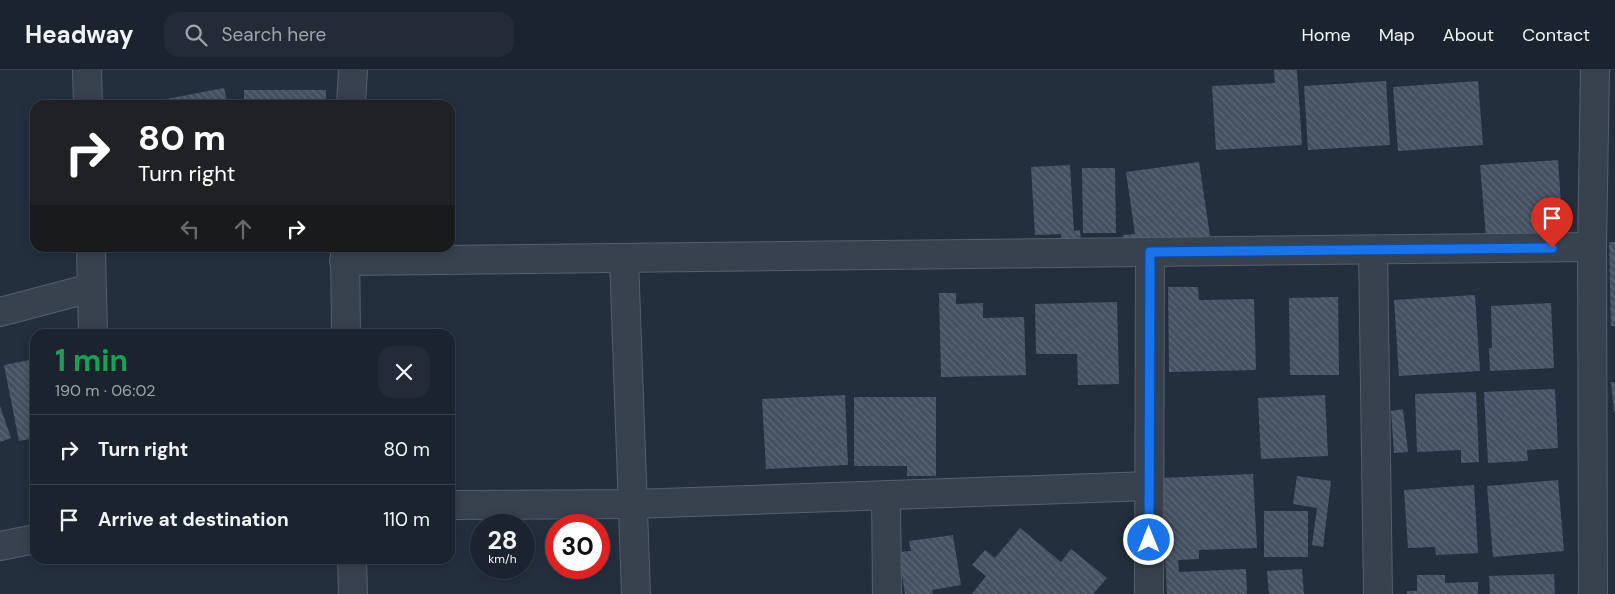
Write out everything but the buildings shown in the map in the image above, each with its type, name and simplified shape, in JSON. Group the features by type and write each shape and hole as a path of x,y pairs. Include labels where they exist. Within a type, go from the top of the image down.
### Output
{"street":[{"path":"88,70 88,100"},
{"path":"351,100 353,70"},
{"path":"1593,594 1592,247 1595,70"},
{"path":"346,329 344,254 624,258 1592,247"},
{"path":"1373,250 1378,594"},
{"path":"91,252 93,329"},
{"path":"1149,594 1150,252"},
{"path":"624,258 636,594"},
{"path":"0,312 92,288"},
{"path":"455,505 633,504 1149,486"},
{"path":"886,495 887,594"},
{"path":"0,546 30,540"},
{"path":"352,564 353,594"}],"route":[{"path":"1149,540 1150,252 1552,248"}]}
